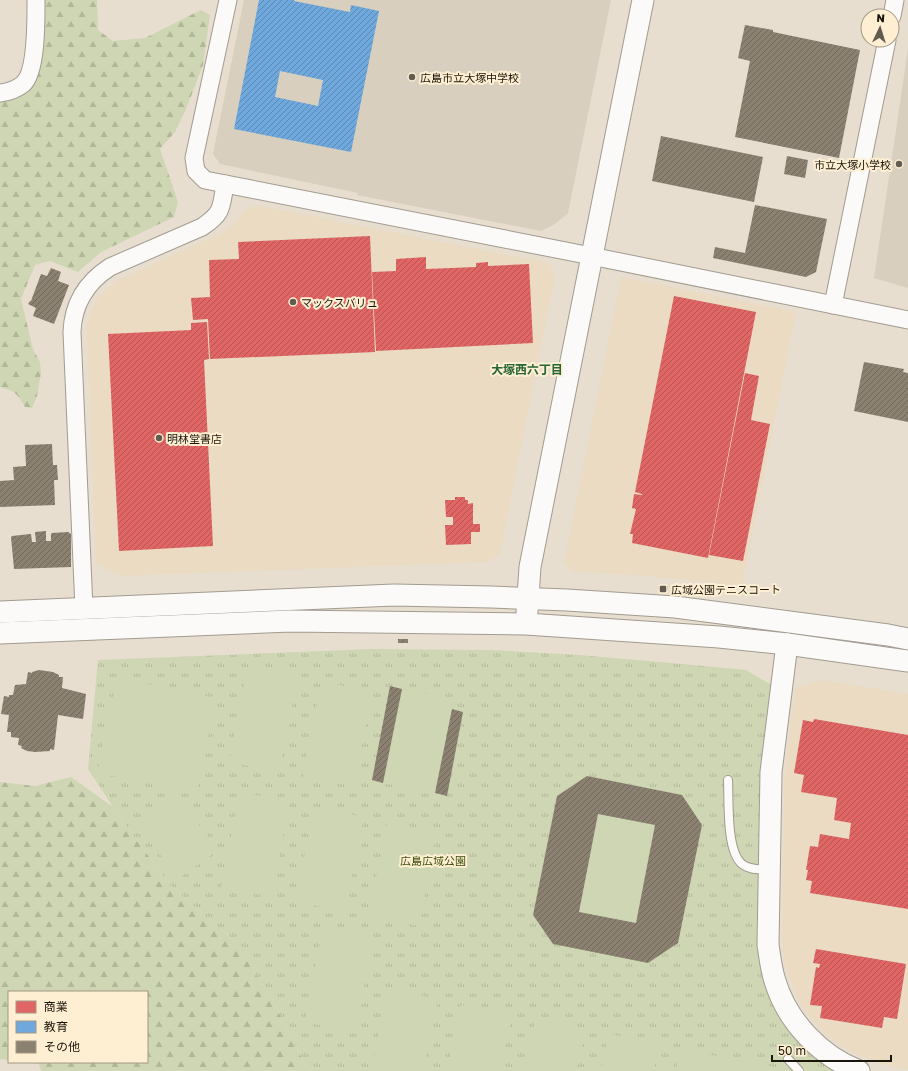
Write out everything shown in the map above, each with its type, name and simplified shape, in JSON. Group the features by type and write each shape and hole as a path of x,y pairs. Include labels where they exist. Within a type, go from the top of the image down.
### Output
{"street":[{"path":"0,93 8,92 24,83 33,64 36,0"},
{"path":"228,0 194,158 196,170 205,180 908,320"},
{"path":"526,624 530,567 643,0"},
{"path":"833,305 885,48"},
{"path":"84,609 72,332 76,307 92,282 110,267 202,227 215,218 221,208 224,184"},
{"path":"0,612 394,595 528,598 675,607 888,635 908,639"},
{"path":"0,633 290,621 526,624 652,632 786,644 908,661"},
{"path":"786,644 771,772 768,945 770,964 781,997 796,1024 820,1048 836,1059 859,1071"}],"lane":[{"path":"728,780 731,843 736,858 742,865 751,869 769,870"},
{"path":"788,1059 798,1071"}],"shaded area":[{"name":"広島市立大塚中学校","path":"244,0 611,0 568,213 555,224 541,231 357,195 358,193 220,164 213,154"},
{"name":"市立大塚小学校","path":"908,49 908,288 874,278"},
{"path":"256,205 548,263 555,276 500,554 487,562 121,576 96,564 87,333 87,325 91,310 99,296 116,281 220,234 234,224 244,211"},
{"path":"621,277 796,312 742,585 572,571 564,562"},
{"path":"823,680 908,694 908,1070 881,1064 855,1054 843,1047 821,1030 802,1007 795,994 784,961 782,934 784,795 795,688"}],"green space":[{"path":"45,0 97,0 98,30 113,41 145,38 201,10 210,15 203,65 186,109 175,132 160,149 178,202 174,217 101,252 78,272 50,261 35,265 21,299 33,349 40,362 41,373 37,396 32,408 25,407 17,395 0,387 0,102 3,102 23,90 41,59"},
{"name":"広島広域公園","path":"371,649 490,650 579,655 671,663 746,670 772,685 762,967 838,1071 312,1071 307,1068 271,997 234,941 170,885 113,807 88,769 98,660"},
{"path":"248,666 298,677 279,772 229,762"},
{"path":"117,678 216,698 197,793 97,773"},
{"path":"321,681 372,692 354,786 303,777"},
{"path":"402,689 453,699 435,793 383,783"},
{"path":"587,776 702,825 678,943 648,963 533,915 557,796"},
{"path":"71,777 113,807 170,885 234,941 271,997 307,1068 312,1071 41,1071 39,1064 31,1063 148,1063 148,991 8,991 8,1060 0,1059 0,782 35,786"},
{"path":"240,792 290,802 271,897 221,887"},
{"path":"176,794 218,850 178,879 137,823"},
{"path":"314,807 364,817 345,911 295,902"},
{"path":"387,822 437,832 419,926 368,916"},
{"path":"323,927 374,937 355,1032 305,1022"},
{"path":"388,989 438,999 424,1071 371,1071"},
{"path":"461,1005 512,1015 500,1071 448,1071"},
{"path":"535,1019 585,1029 577,1071 525,1071"},
{"path":"609,1034 659,1044 654,1071 601,1071"},
{"path":"680,1049 780,1068 779,1071 676,1071"}],"building: 商業":[{"path":"370,236 375,352 210,359 208,319 193,320 191,298 210,297 209,260 239,259 238,242"},
{"path":"426,257 426,269 476,267 476,263 488,262 488,266 529,264 533,343 376,351 372,272 396,271 396,259"},
{"path":"674,296 756,312 708,558 632,543 633,534 630,534 636,509 632,508 634,494 642,495 635,492"},
{"path":"207,322 209,359 204,360 213,546 119,551 108,334 191,330 191,323"},
{"path":"745,373 759,376 751,420 770,424 743,561 709,555"},
{"path":"455,497 465,497 465,500 468,500 468,504 473,503 473,524 480,524 480,532 471,532 471,544 446,545 445,525 453,525 453,517 446,517 445,500 455,500"},
{"path":"814,719 908,735 908,909 810,893 812,881 806,880 808,870 806,870 810,846 818,847 820,834 849,839 851,823 834,820 837,798 801,792 804,775 794,773 803,720 813,722"},
{"path":"816,949 906,964 897,1019 884,1017 882,1028 820,1018 822,1006 810,1005 816,967 819,968 820,964 813,963"}],"building: 教育":[{"path":"259,0 294,0 350,12 351,5 379,11 351,152 234,129","holes":["280,71 323,80 318,106 275,97"]}],"building: その他":[{"path":"745,25 860,50 839,158 735,137 750,61 738,58"},
{"path":"661,136 763,157 754,202 652,181"},
{"path":"787,156 808,160 805,178 784,174"},
{"path":"755,205 827,219 816,272 806,277 713,258 715,247 745,253"},
{"path":"51,268 61,272 58,281 69,285 54,324 33,316 36,308 28,304 31,301 41,274 47,276"},
{"path":"864,362 904,369 903,372 908,373 908,422 854,411"},
{"path":"52,444 53,465 57,465 58,480 54,480 55,505 0,507 0,481 14,480 13,467 26,466 25,445"},
{"path":"46,531 46,541 51,541 52,533 68,532 71,534 71,567 14,569 11,537 31,534 32,542 36,542 35,532"},
{"path":"659,585 668,586 668,590 658,589"},
{"path":"398,639 408,639 408,643 398,643"},
{"path":"39,670 53,672 59,675 59,677 63,677 62,688 86,694 83,719 58,715 54,750 50,749 50,751 35,752 27,751 21,748 22,746 18,745 19,738 11,737 11,732 7,732 9,715 1,714 4,696 9,697 9,695 13,695 15,685 26,684 28,672 32,673"},
{"path":"390,686 402,689 383,783 372,780"},
{"path":"452,709 463,712 447,796 435,793"},
{"path":"587,776 682,795 702,825 678,943 648,963 553,944 533,915 557,796","holes":["598,814 655,825 636,923 579,912"]}],"place":[{"name":"広島市立大塚中学校","path":"412,77"},
{"name":"市立大塚小学校","path":"899,164"},
{"name":"マックスバリュ","path":"293,302"},
{"name":"明林堂書店","path":"159,438"},
{"name":"広域公園テニスコート","path":"663,589"}],"district":[{"name":"大塚西六丁目","path":"527,369"}]}
